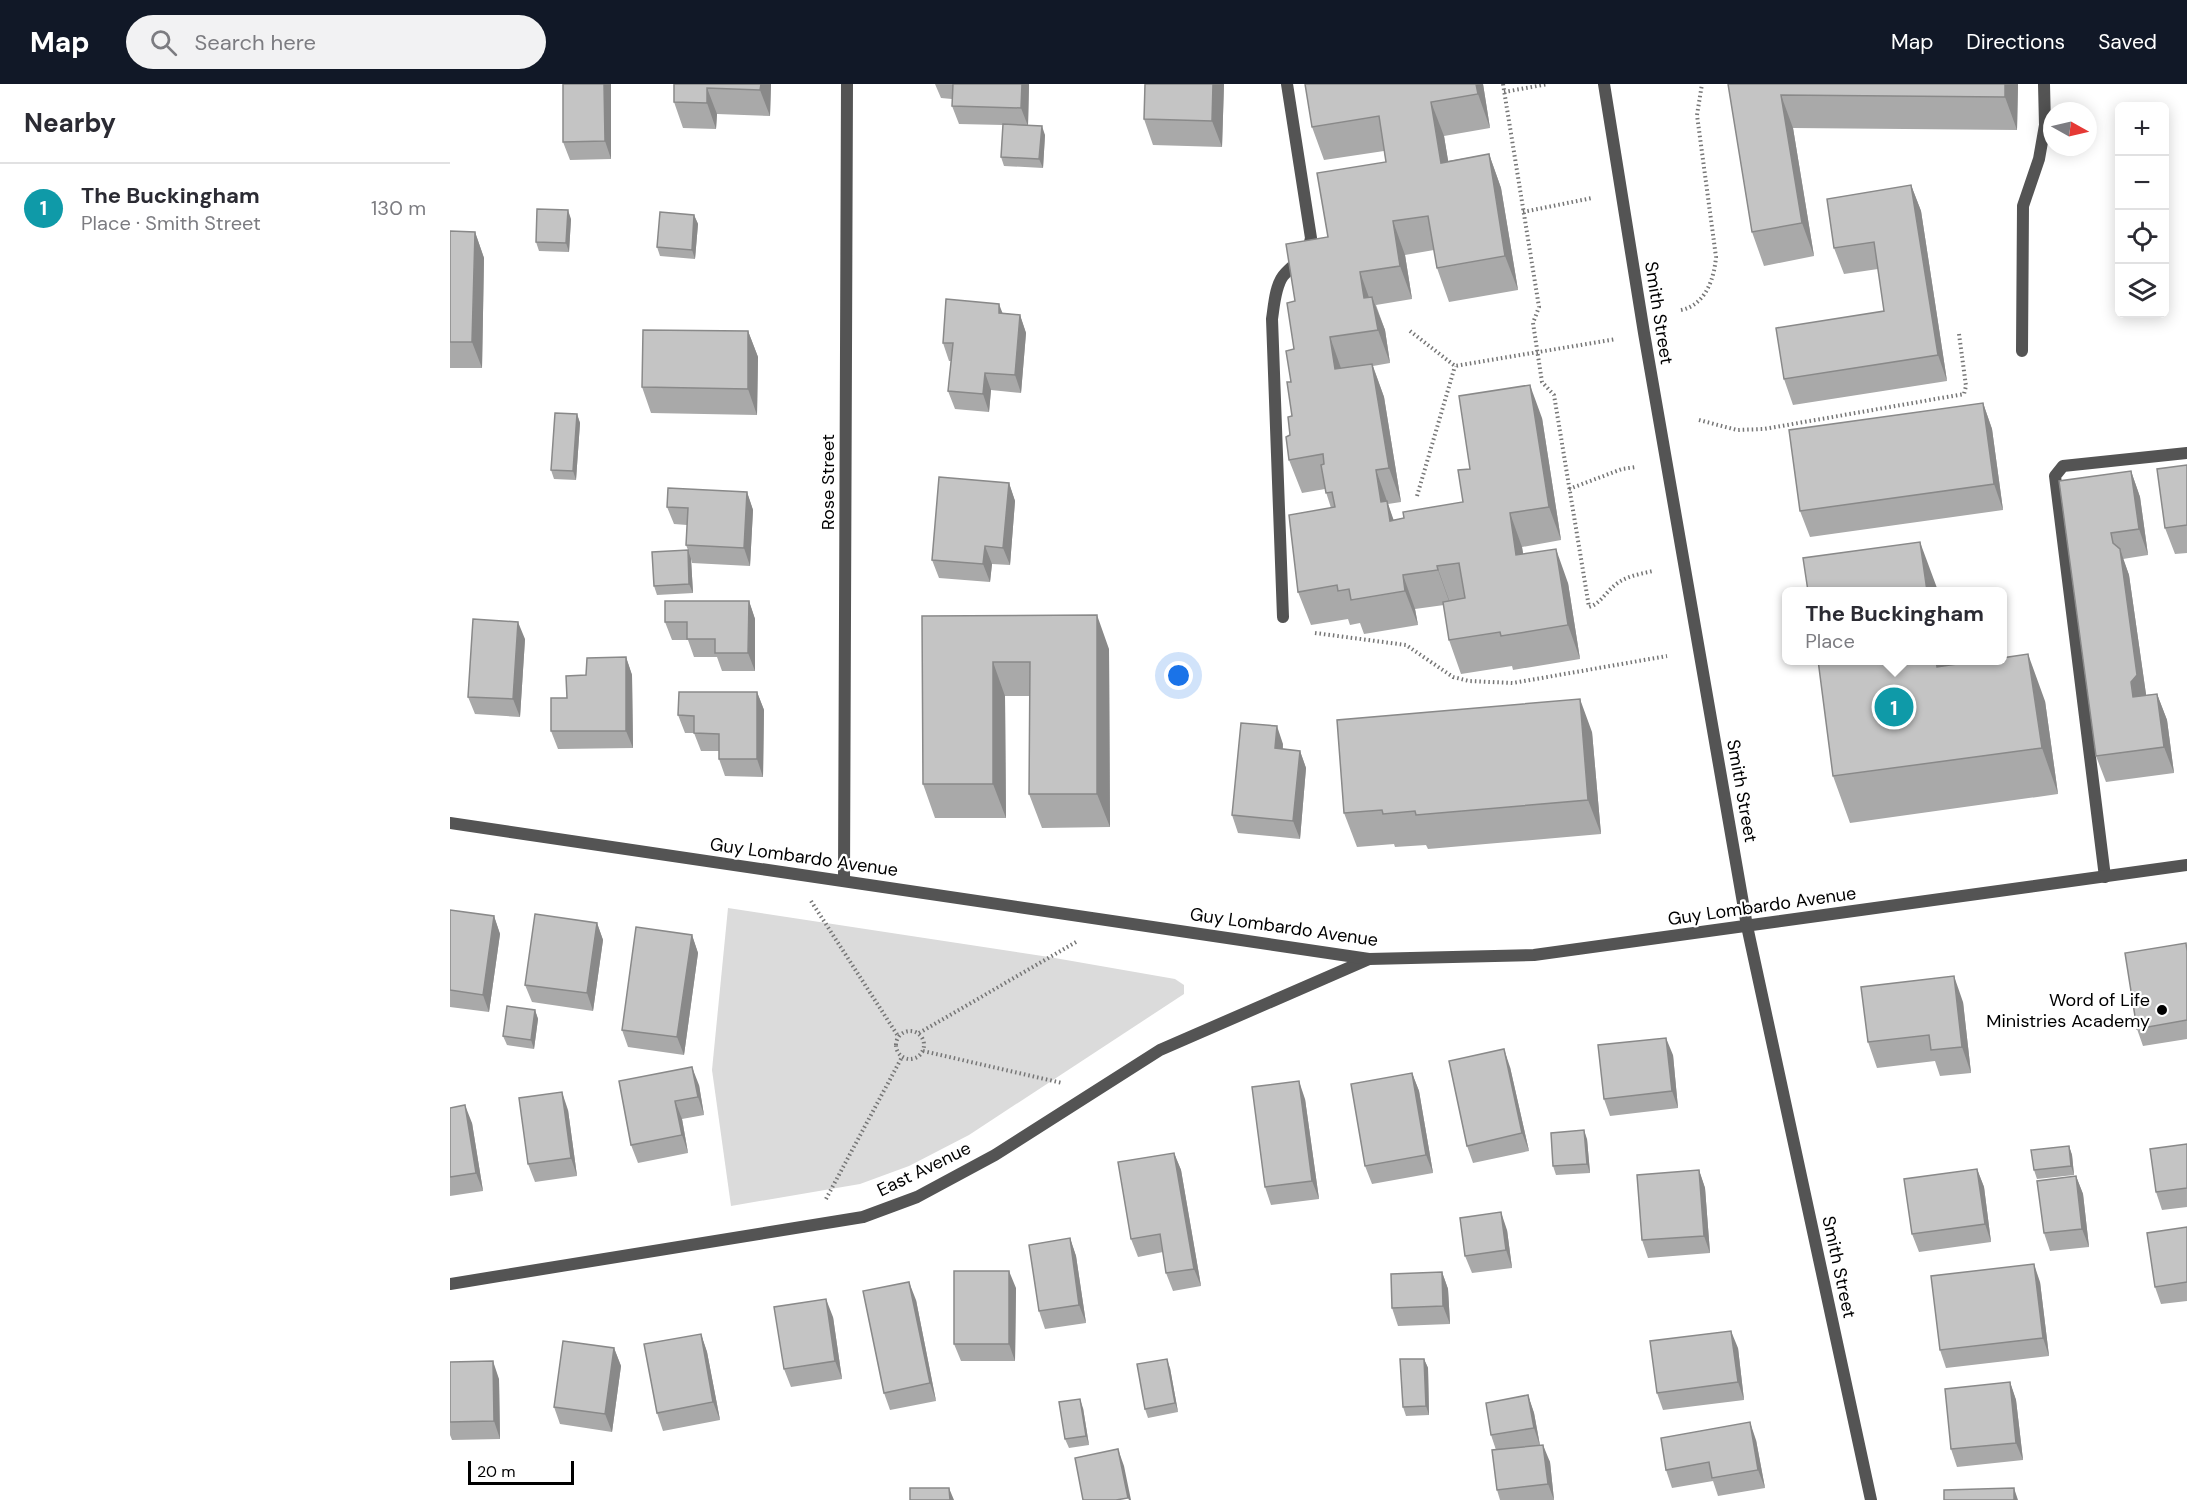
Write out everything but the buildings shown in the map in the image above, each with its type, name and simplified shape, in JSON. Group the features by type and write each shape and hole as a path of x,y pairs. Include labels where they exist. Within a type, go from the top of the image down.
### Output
{"street":[{"name":"Rose Street","path":"844,881 847,84"},
{"path":"1282,617 1272,319 1276,292 1282,277 1308,252 1311,238 1287,84"},
{"name":"Smith Street","path":"1604,84 1644,333 1747,926 1871,1500"},
{"path":"2022,351 2023,206 2039,159 2045,125 2044,84"},
{"path":"2105,876 2055,476 2063,466 2187,453"},
{"name":"Guy Lombardo Avenue","path":"450,823 1370,959 1534,955 2187,865"},
{"name":"East Avenue","path":"450,1284 863,1217 917,1197 995,1155 1160,1050 1370,959"}],"path":[{"path":"1503,84 1539,307 1533,323 1542,382 1554,395 1588,607 1599,601 1618,582 1653,571"},
{"path":"1504,92 1548,84"},
{"path":"1681,310 1693,307 1700,301 1714,275 1716,257 1697,115 1702,84"},
{"path":"1523,212 1593,198"},
{"path":"1410,331 1455,366 1616,339"},
{"path":"1699,420 1737,430 1764,429 1964,394 1966,386 1959,334"},
{"path":"1417,496 1455,366"},
{"path":"1569,489 1622,469 1636,467"},
{"path":"1315,633 1406,645 1453,677 1469,681 1513,683 1667,656"},
{"path":"793,873 898,1036 896,1050 902,1057 917,1058 923,1051 924,1041 919,1033"},
{"path":"898,1036 905,1031 919,1033 1112,921"},
{"path":"923,1051 1096,1091"},
{"path":"811,1226 902,1057"}],"shaded area":[{"path":"728,908 1049,957 1175,979 1184,985 1184,994 969,1135 909,1166 860,1184 731,1206 712,1070"}],"place":[{"name":"The Buckingham","path":"1894,707"},
{"name":"Word of Life Ministries Academy","path":"2162,1010"}]}
